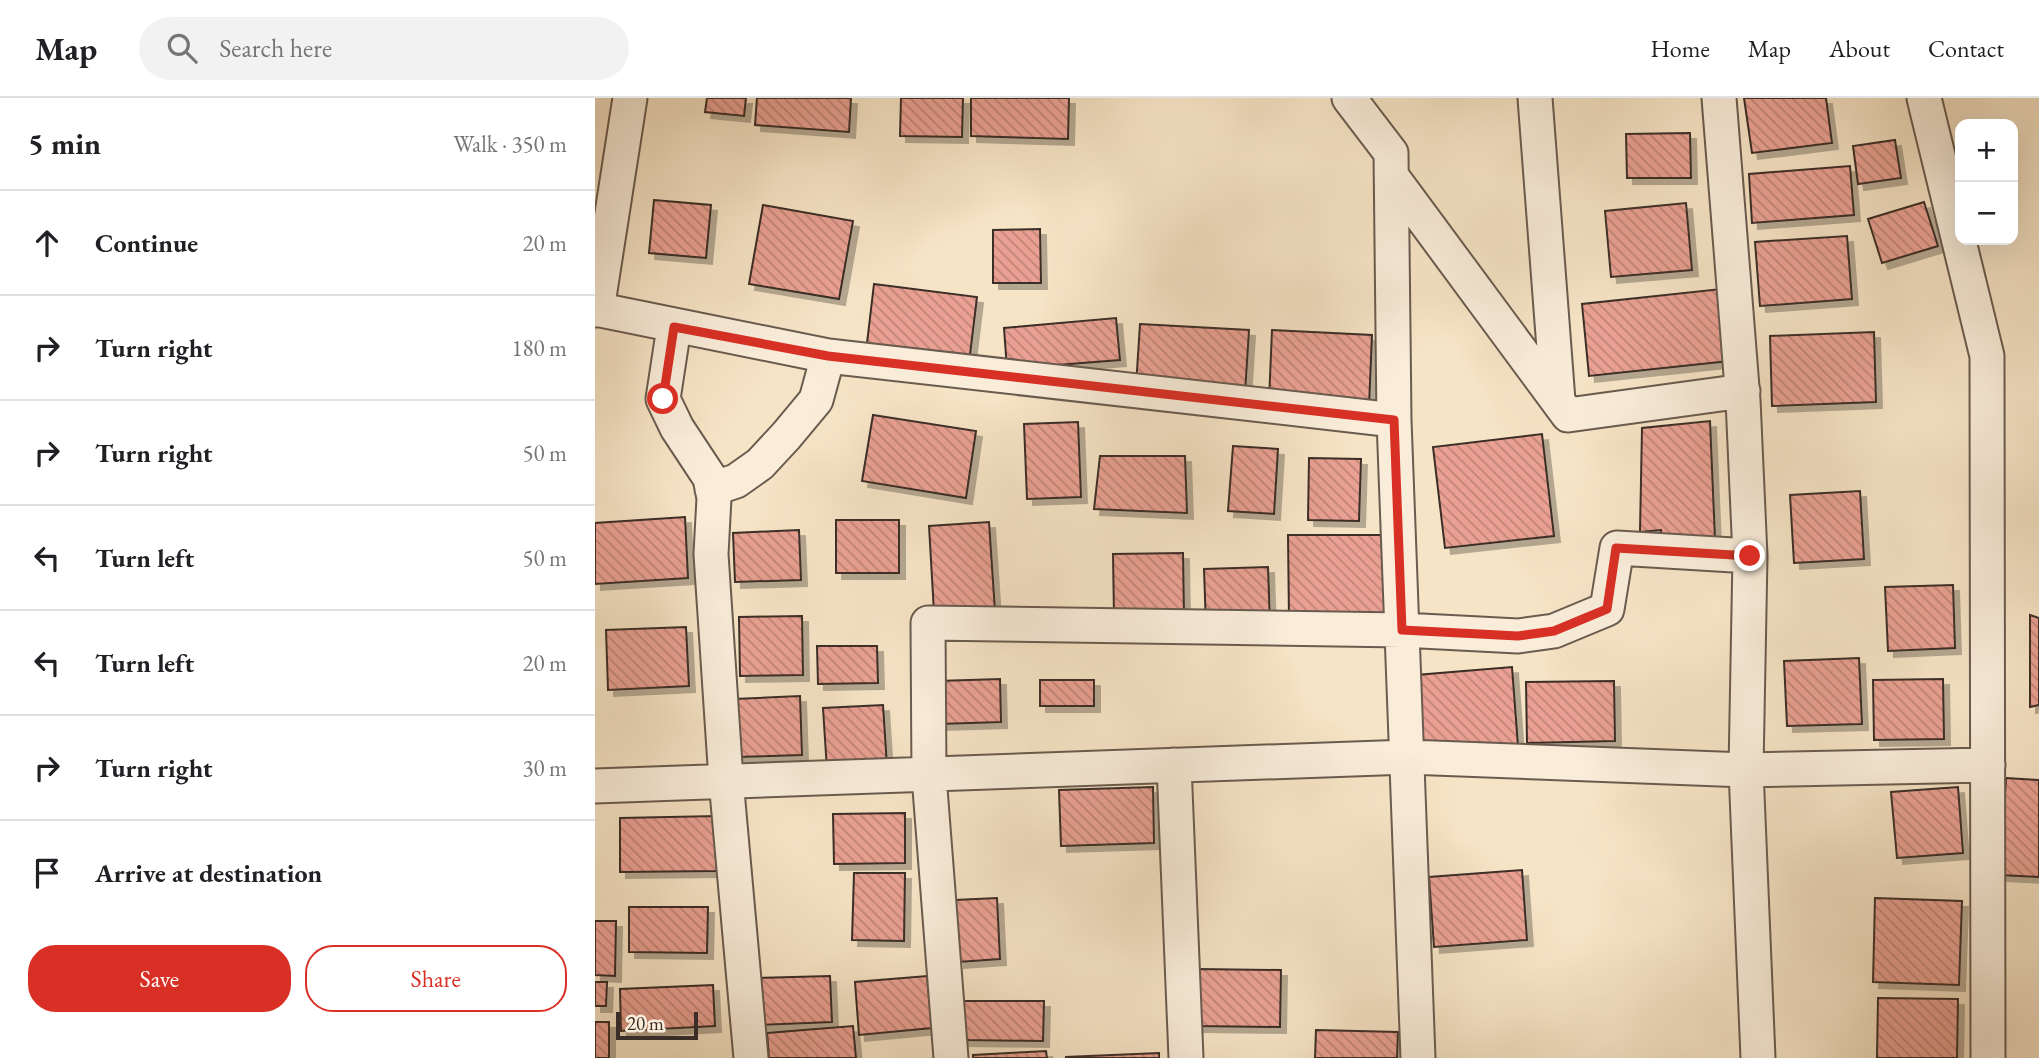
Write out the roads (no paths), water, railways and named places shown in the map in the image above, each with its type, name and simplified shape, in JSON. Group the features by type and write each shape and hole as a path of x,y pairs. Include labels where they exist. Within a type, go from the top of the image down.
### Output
{"street":[{"path":"630,98 596,309 674,327 828,356 1394,420"},
{"path":"1349,98 1391,153 1393,178 1394,420 1417,1058"},
{"path":"1535,98 1558,401"},
{"path":"1719,98 1743,391 1750,556 1746,769 1758,1058"},
{"path":"1924,98 1987,356 1989,1058"},
{"path":"1393,178 1568,415 1743,391"},
{"path":"674,327 663,399 677,428 710,478 712,489 711,554 726,780 751,1058"},
{"path":"712,489 736,481 760,464 786,436 816,400 828,356"},
{"path":"951,1058 929,776 928,623 1402,630 1518,636 1554,631 1607,609 1616,548 1750,556"},
{"path":"595,786 1408,757 1746,769 1989,765"},
{"path":"1174,765 1186,1058"}]}
